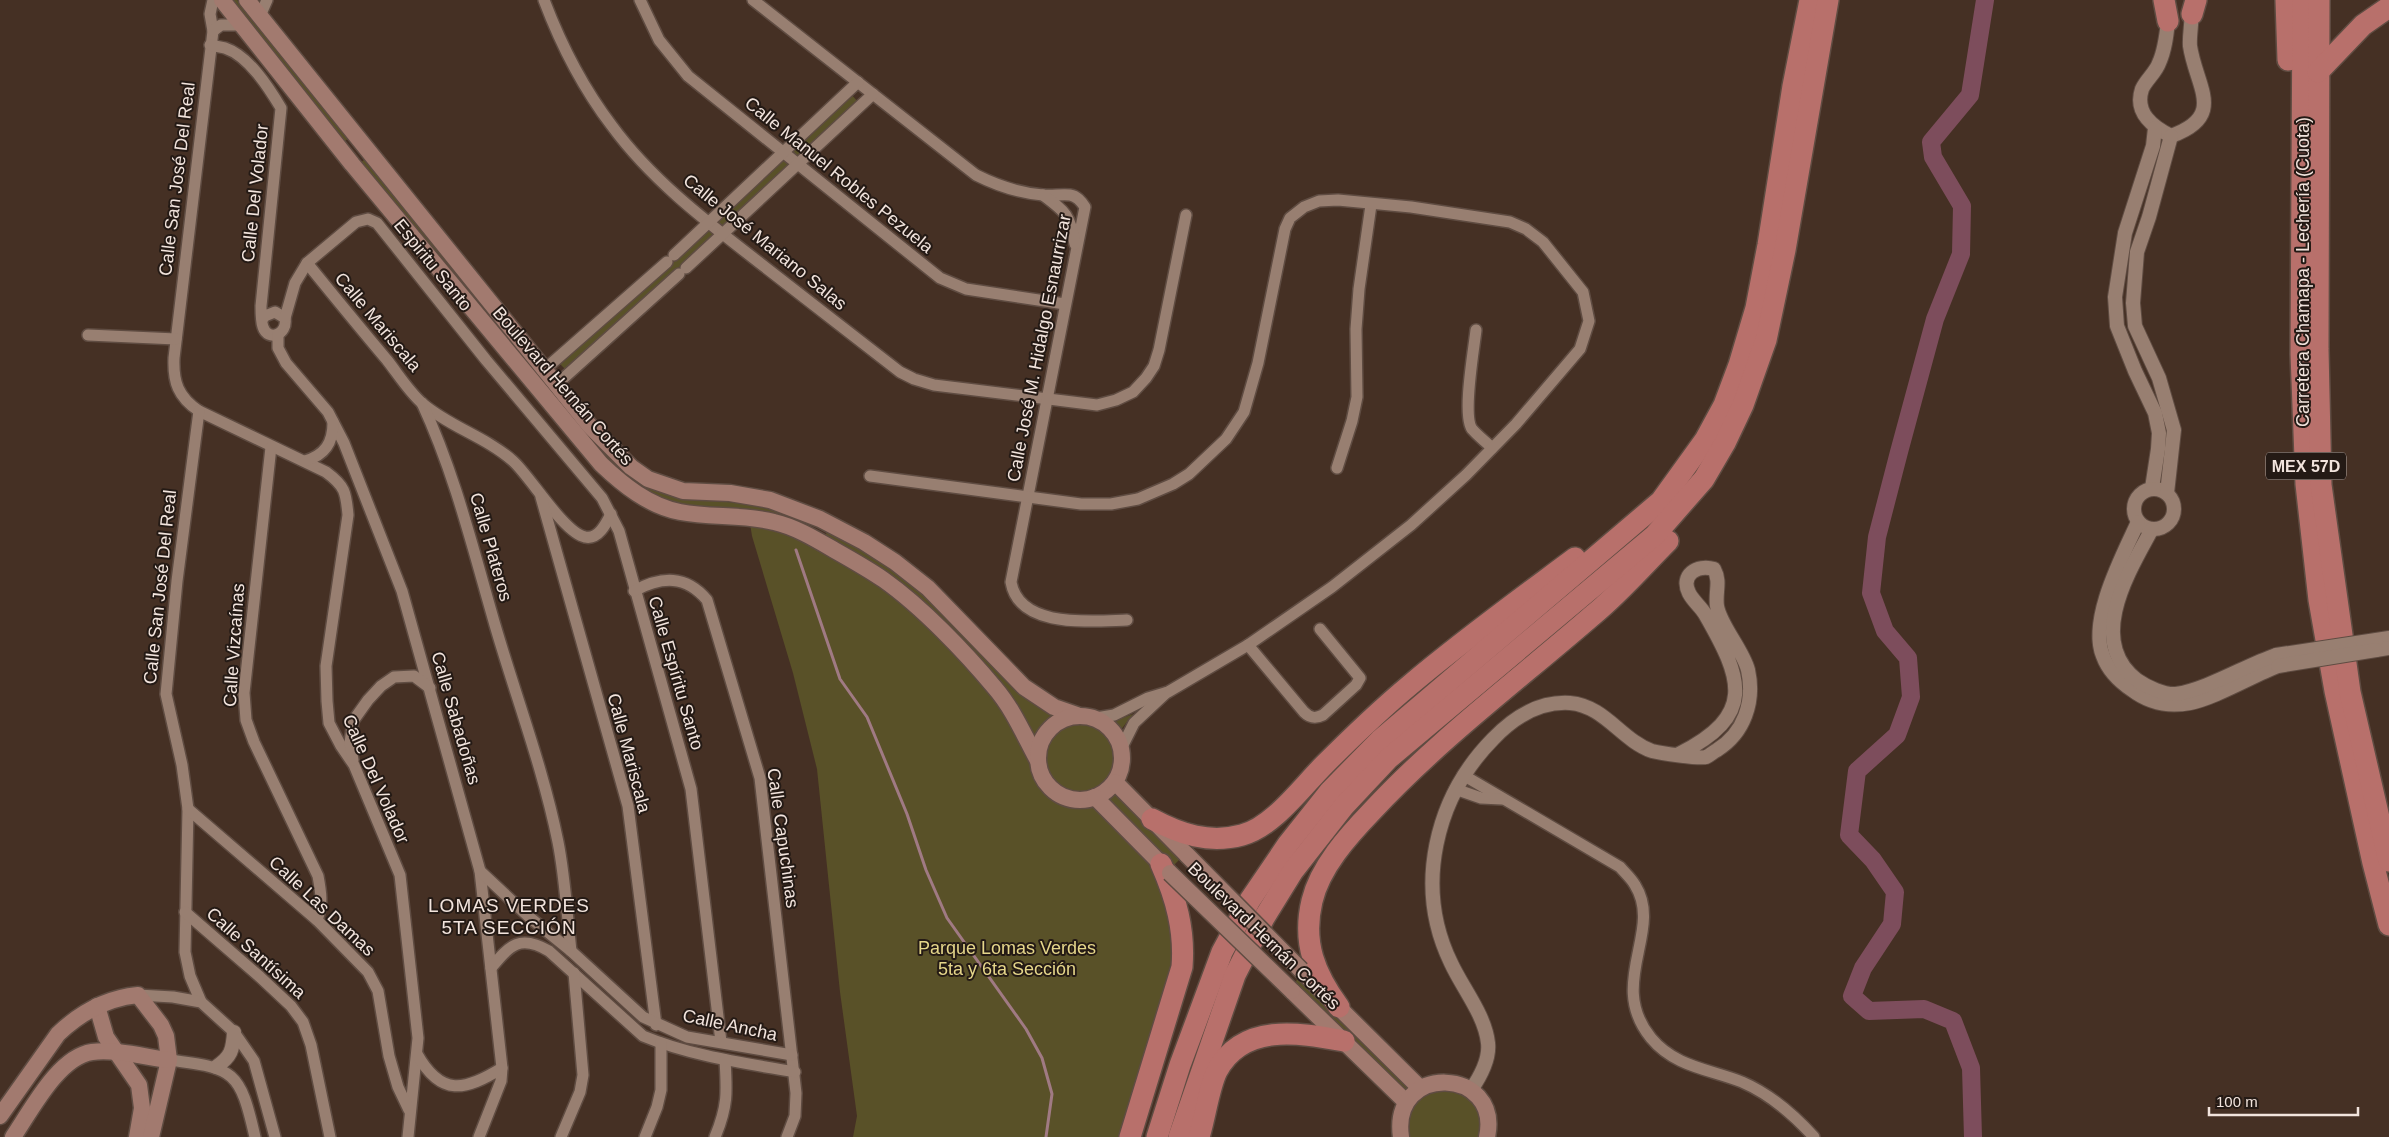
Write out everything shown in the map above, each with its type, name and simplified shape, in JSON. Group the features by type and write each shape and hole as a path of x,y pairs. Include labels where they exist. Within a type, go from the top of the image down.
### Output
{"highway":[{"path":"1339,1007 1315,969 1309,940 1312,900 1319,880 1336,853 1354,830 1403,778 1480,709 1595,614 1671,538 1726,443 1743,405 1766,340 1777,248 1802,88 1810,0"},
{"path":"1802,88 1828,0"},
{"path":"2164,0 2168,21"},
{"path":"2286,0 2292,156 2303,204"},
{"name":"Carretera Chamapa - Lechería (Cuota)","path":"2303,0 2303,204 2300,354 2306,484 2319,600 2353,779 2389,925"},
{"name":"Carretera Chamapa - Lechería (Cuota)","path":"2319,0 2318,339 2322,485 2350,692 2389,861"},
{"path":"2318,72 2362,25 2389,7"},
{"path":"1157,1137 1180,1064 1222,952 1250,900 1288,844 1330,791 1380,740 1661,502 1705,440 1724,405 1777,248"},
{"path":"1152,819 1176,832 1192,837 1209,838 1243,835 1266,823 1354,735 1410,684 1610,531 1638,505 1676,461 1719,400 1739,365"},
{"path":"1179,1137 1235,975 1264,918 1293,871 1344,806 1388,759 1655,535 1704,479"},
{"path":"1130,1137 1182,967 1181,922 1166,868"},
{"path":"1199,1137 1217,1071 1227,1057 1241,1045 1258,1036 1275,1034 1307,1034 1344,1041"}],"main road":[{"name":"Boulevard Hernán Cortés","path":"222,0 352,164 600,464 622,484 640,496 680,512 726,514 766,520 817,540 885,581 935,626 995,688 1008,706 1037,759"},
{"name":"Boulevard Hernán Cortés","path":"247,0 556,385 607,443 631,467 648,479 683,491 757,497 790,506 864,542 928,588 1024,687 1054,707 1077,715"},
{"path":"339,148 356,136"},
{"path":"352,164 368,152"},
{"path":"800,532 808,514"},
{"path":"817,540 826,522"},
{"path":"1077,715 1096,718 1112,730 1122,749 1121,766 1115,782 1106,791 1095,797 1075,800 1056,794 1042,779 1037,759 1040,741 1052,726 1068,717 1077,715"},
{"name":"Boulevard Hernán Cortés","path":"1115,782 1420,1088"},
{"name":"Boulevard Hernán Cortés","path":"1095,797 1406,1102"},
{"path":"0,1116 58,1034 69,1023 97,1006 113,1000 138,995 161,1024 166,1036 169,1060 151,1137"},
{"path":"97,1006 103,1029 139,1085 142,1108 137,1137"},
{"path":"13,1137 66,1064 77,1056 93,1052 117,1053 169,1060"},
{"path":"1401,1137 1401,1114 1406,1102 1420,1088 1437,1082 1455,1082 1471,1090 1482,1102 1488,1118 1487,1137"}],"street":[{"name":"Calle San José Del Real","path":"212,0 210,14 212,31 173,374 178,392 188,404 271,447"},
{"path":"260,16 267,0"},
{"name":"Calle José Mariano Salas","path":"544,0 567,55 612,127 665,184 723,235 900,372 914,379 934,385 1097,405 1116,400 1133,392 1146,378 1159,350 1186,215"},
{"name":"Calle Manuel Robles Pezuela","path":"640,0 649,23 673,59 710,94 924,266 951,284 1065,304"},
{"name":"Calle José M. Hidalgo Esnaurrizar","path":"753,0 976,175 996,186 1043,195 1070,195 1082,203 1085,212 1075,248 1011,582 1017,598 1025,608 1049,617 1072,620 1127,620"},
{"path":"2170,0 2168,21 2159,63 2142,88 2140,103 2145,118 2155,128 2172,136 2185,131 2197,123 2205,110 2205,96 2190,44 2193,5"},
{"path":"212,31 221,25 241,25"},
{"name":"Calle Del Volador","path":"210,46 225,48 236,53 250,66 281,108 262,298 262,320"},
{"path":"544,370 657,271 858,82"},
{"path":"556,385 681,274 873,94"},
{"path":"2152,488 2159,433 2155,413 2135,371 2117,326 2115,296 2125,233 2153,146 2155,128"},
{"path":"2167,493 2152,488 2142,492 2135,501 2133,512 2138,522 2152,529 2164,526 2173,516 2174,504 2167,493 2174,430 2158,378 2135,326 2133,303 2137,252 2172,136"},
{"path":"1043,195 1059,207 1069,218 1075,248"},
{"path":"870,476 1081,504 1111,504 1138,499 1173,484 1195,469 1226,439 1244,412 1258,363 1276,265 1285,229 1290,218 1304,207 1319,201 1338,200 1371,205 1411,207 1510,222 1526,229 1543,242 1583,292 1587,305 1588,321 1580,349 1552,385 1466,475 1410,525 1332,587 1248,645 1168,692 1153,707 1096,718"},
{"path":"1337,468 1352,421 1357,397 1356,329 1359,289 1371,205"},
{"name":"Espiritu Santo","path":"307,263 356,222 368,219 378,223 486,360"},
{"path":"285,318 275,312 265,316 262,320 262,327 270,335 278,335 284,330 285,318 295,283 307,263"},
{"name":"Calle Mariscala","path":"307,263 422,403"},
{"path":"645,282 656,295"},
{"path":"1476,330 1468,390 1469,420 1472,428 1492,448"},
{"path":"88,335 176,339"},
{"name":"Calle Sabadoñas","path":"278,335 278,348 286,363 333,421 402,591 480,871 502,1081 479,1137"},
{"name":"Calle Espíritu Santo","path":"486,360 602,498 619,531 634,591 691,789 721,1042"},
{"path":"422,403 448,423 512,460 529,477 541,497 576,534 585,538 600,532 611,514"},
{"name":"Calle Plateros","path":"422,403 440,441 462,508 549,800 559,844 571,951"},
{"name":"Calle San José Del Real","path":"199,411 177,581 166,694 182,765 188,809 185,952 190,976 201,1002"},
{"path":"305,461 317,457 326,449 331,441 333,421"},
{"name":"Calle Del Volador","path":"271,447 326,472 341,483 347,496 348,515 326,666 329,723 354,765 400,875 416,1002 418,1038 408,1137"},
{"name":"Calle Vizcaínas","path":"271,447 244,693 246,720 254,742 318,876 322,895 321,908 317,920"},
{"name":"Calle Mariscala","path":"541,497 628,806 656,1025"},
{"path":"2138,522 2106,599 2100,627 2099,644 2102,656 2120,682 2141,697 2153,702 2167,705 2190,703 2277,660"},
{"path":"2152,529 2122,590 2111,632 2113,648 2120,663 2142,684 2158,691 2174,694 2192,690 2277,660 2382,644"},
{"path":"1471,1090 1485,1065 1488,1044 1478,1014 1450,962 1443,942 1433,894 1434,853 1442,819 1463,775 1488,744 1522,714 1557,703 1582,705 1605,716 1641,745 1652,751 1679,754 1693,758 1706,757 1727,743 1740,728 1747,713 1751,691 1748,669 1717,606 1718,577 1714,569 1706,567 1698,567 1690,574 1688,591 1705,613 1735,674 1736,690 1733,706 1728,718 1715,732 1679,754"},
{"name":"Calle Capuchinas","path":"634,591 651,582 670,580 687,584 699,591 707,600 760,778 795,1072 795,1116 787,1137"},
{"path":"1248,645 1304,712 1309,717 1316,718 1323,715 1350,691 1360,678 1320,629"},
{"path":"354,765 350,744 353,721 381,686 394,677 414,676 430,688"},
{"path":"1122,749 1138,710"},
{"path":"1463,775 1620,867 1636,885 1643,908 1642,932 1632,990 1636,1013 1651,1038 1672,1058 1697,1069 1742,1082 1772,1099 1798,1120 1814,1137"},
{"path":"1456,789 1481,798 1502,799"},
{"name":"Calle Las Damas","path":"188,809 317,920 368,972 378,991 390,1056 398,1086 410,1111"},
{"name":"Calle Ancha","path":"480,871 643,1017 656,1025 688,1037 792,1055"},
{"name":"Calle Santísima","path":"185,912 260,977 291,1006 303,1022 311,1046 330,1137"},
{"name":"Calle Ancha","path":"491,968 508,948 522,942 536,944 549,951 643,1036 661,1043 725,1060 795,1072"},
{"path":"561,1137 580,1092 583,1076 574,973"},
{"path":"138,995 173,997 201,1002 234,1032 254,1061 275,1137"},
{"path":"216,1067 230,1057 234,1050 234,1032"},
{"path":"645,1137 658,1107 661,1090 661,1043"},
{"path":"417,1054 430,1073 441,1083 454,1087 468,1086 502,1068"},
{"path":"169,1060 216,1067 229,1075 239,1085 247,1104 255,1137"},
{"path":"715,1137 724,1116 728,1095 725,1060"}],"green space":[{"path":"223,0 237,0 349,138 341,144"},
{"path":"851,94 858,102 567,371 560,364"},
{"path":"369,156 586,428 687,498 747,504 784,513 803,520 799,528 682,510 626,484 355,167"},
{"name":"Parque Lomas Verdes 5ta y 6ta Sección","path":"749,517 823,540 828,530 898,571 925,594 991,661 1073,715 1049,727 1038,742 1036,749 980,672 1033,758 1046,787 1055,795 1065,799 1082,801 1094,798 1160,864 1182,937 1129,1137 853,1137 857,1116 840,992 817,769 793,673 752,536"},
{"path":"1133,714 1113,740 1116,764 1110,781 1097,791 1081,795 1064,793 1050,786 1041,773 1040,755 1046,737 1054,728 1071,720 1089,721 1101,726"},
{"path":"1110,787 1183,856 1172,867 1100,795"},
{"path":"1301,970 1419,1088 1406,1101 1292,991"},
{"path":"1451,1084 1481,1105 1485,1137 1404,1137 1408,1103"}],"waterway":[{"path":"1973,1137 1971,1068 1953,1021 1924,1009 1869,1011 1852,996 1863,968 1892,924 1895,892 1873,860 1849,835 1857,771 1897,735 1911,697 1908,658 1885,631 1871,593 1877,537 1899,452 1935,319 1961,254 1962,206 1933,157 1931,142 1970,95 1985,0"},
{"path":"796,550 840,679 867,717 907,814 926,870 947,918 1026,1029 1042,1058 1052,1094 1046,1137"}],"district":[{"name":"LOMAS VERDES 5TA SECCIÓN","path":"509,916"}]}
